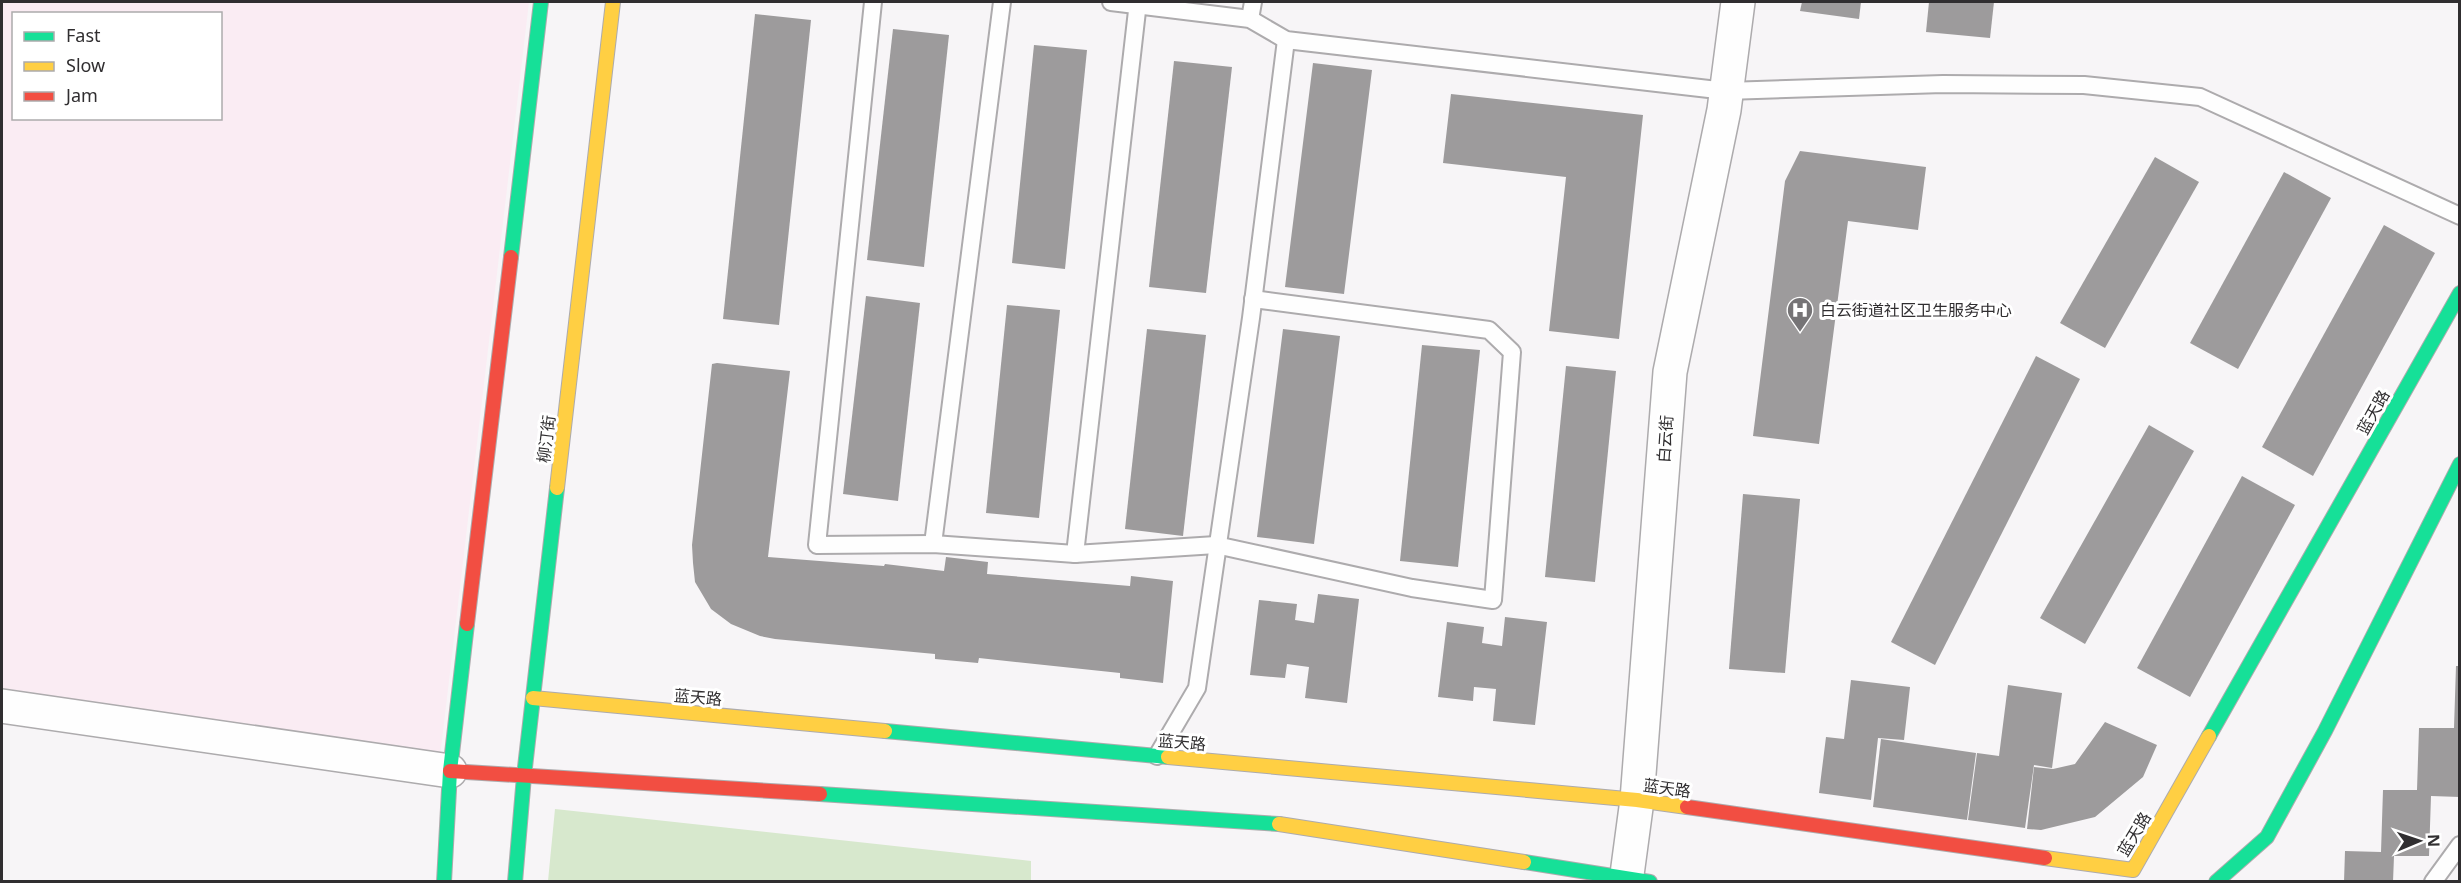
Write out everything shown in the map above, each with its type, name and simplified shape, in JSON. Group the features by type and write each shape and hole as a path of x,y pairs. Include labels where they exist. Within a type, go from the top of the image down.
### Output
{"street":[{"path":"444,882 450,771 541,2"},
{"name":"柳汀街","path":"514,882 524,776 613,2"},
{"name":"白云街","path":"1634,881 1637,800 1670,372 1726,91 1738,2"},
{"name":"蓝天路","path":"533,698 1637,800 2133,870 2460,293"},
{"path":"2216,882 2267,837 2325,731 2460,464"},
{"path":"2,706 450,771 1263,821 1634,881"}],"lane":[{"path":"873,2 817,545 933,544 1075,554 1216,545 1412,588 1493,600 1512,352 1489,330 1253,299"},
{"path":"933,544 1002,2"},
{"path":"1111,2 1138,3 1250,20 1287,40 1726,91 1943,84 2084,85 2200,97 2460,216"},
{"path":"1250,20 1253,2"},
{"path":"1075,554 1138,3"},
{"path":"1157,756 1197,688 1253,299 1287,40"},
{"path":"2433,882 2460,845"}],"shaded area":[{"path":"2,2 529,2 440,757 2,688"}],"green space":[{"path":"555,809 1031,861 1031,881 548,881"}],"building":[{"path":"1802,2 1861,2 1859,19 1800,11"},
{"path":"1929,2 1994,2 1990,38 1926,32"},
{"path":"755,14 811,20 779,325 723,319"},
{"path":"893,29 949,35 924,267 867,260"},
{"path":"1034,45 1087,50 1065,269 1012,263"},
{"path":"1174,61 1232,67 1206,293 1149,287"},
{"path":"1313,63 1372,70 1344,294 1285,287"},
{"path":"1451,94 1643,115 1619,339 1549,331 1566,177 1443,163"},
{"name":"白云街道社区卫生服务中心","path":"1800,151 1926,167 1918,230 1848,221 1819,444 1753,436 1785,181"},
{"path":"2155,157 2199,182 2105,348 2060,323"},
{"path":"2284,172 2331,198 2238,369 2190,343"},
{"path":"2384,225 2435,253 2313,476 2262,447"},
{"path":"866,296 920,303 898,501 843,494"},
{"path":"1007,305 1060,310 1039,518 986,513"},
{"path":"1147,329 1206,335 1183,536 1125,529"},
{"path":"1283,329 1340,336 1314,544 1257,537"},
{"path":"1422,345 1480,350 1458,567 1400,561"},
{"path":"2036,356 2080,379 1935,665 1891,642"},
{"path":"712,364 790,371 768,557 884,566 885,564 944,571 946,557 988,562 987,574 1130,586 1131,576 1173,581 1163,683 1120,678 1120,673 979,658 978,663 935,659 935,654 775,639 760,636 731,624 711,609 695,582 692,545"},
{"path":"1566,366 1616,371 1595,582 1545,577"},
{"path":"2149,425 2194,451 2085,644 2040,618"},
{"path":"2242,476 2295,505 2190,697 2137,668"},
{"path":"1743,494 1800,499 1785,673 1729,669"},
{"path":"1318,594 1359,599 1347,703 1305,698 1309,667 1287,664 1285,678 1250,675 1259,600 1297,604 1295,620 1314,623"},
{"path":"1505,617 1547,622 1535,725 1493,721 1496,689 1474,687 1473,701 1438,697 1447,622 1484,627 1482,643 1502,646"},
{"path":"2456,666 2460,666 2460,797 2431,796 2429,856 2394,856 2393,882 2344,882 2345,851 2381,852 2383,790 2417,790 2419,728 2454,728"},
{"path":"1851,680 1910,687 1904,740 1878,738 1871,800 1819,793 1826,737 1844,739"},
{"path":"2008,685 2062,693 2052,768 2034,765 2025,828 1968,820 1977,753 1999,756"},
{"path":"2105,722 2157,745 2143,777 2095,817 2041,830 2027,829 2034,767 2053,769 2075,764"},
{"path":"1881,739 1976,753 1967,820 1873,807"}],"traffic: fast":[{"path":"511,257 541,2"},
{"path":"2209,736 2460,293"},
{"path":"2216,882 2267,837 2325,731 2460,464"},
{"path":"515,882 524,776 557,488"},
{"path":"444,882 450,771 467,624"},
{"path":"885,731 1168,757"},
{"path":"820,794 1279,824"},
{"path":"1524,862 1650,882"}],"traffic: slow":[{"path":"557,488 613,2"},
{"path":"533,698 885,731"},
{"path":"2045,858 2133,870 2209,736"},
{"path":"1168,757 1637,800 1687,807"},
{"path":"1279,824 1524,862"}],"traffic: jam":[{"path":"467,624 511,257"},
{"path":"450,771 820,794"},
{"path":"1687,807 2045,858"}],"place":[{"name":"白云街道社区卫生服务中心","path":"1800,333"}]}
